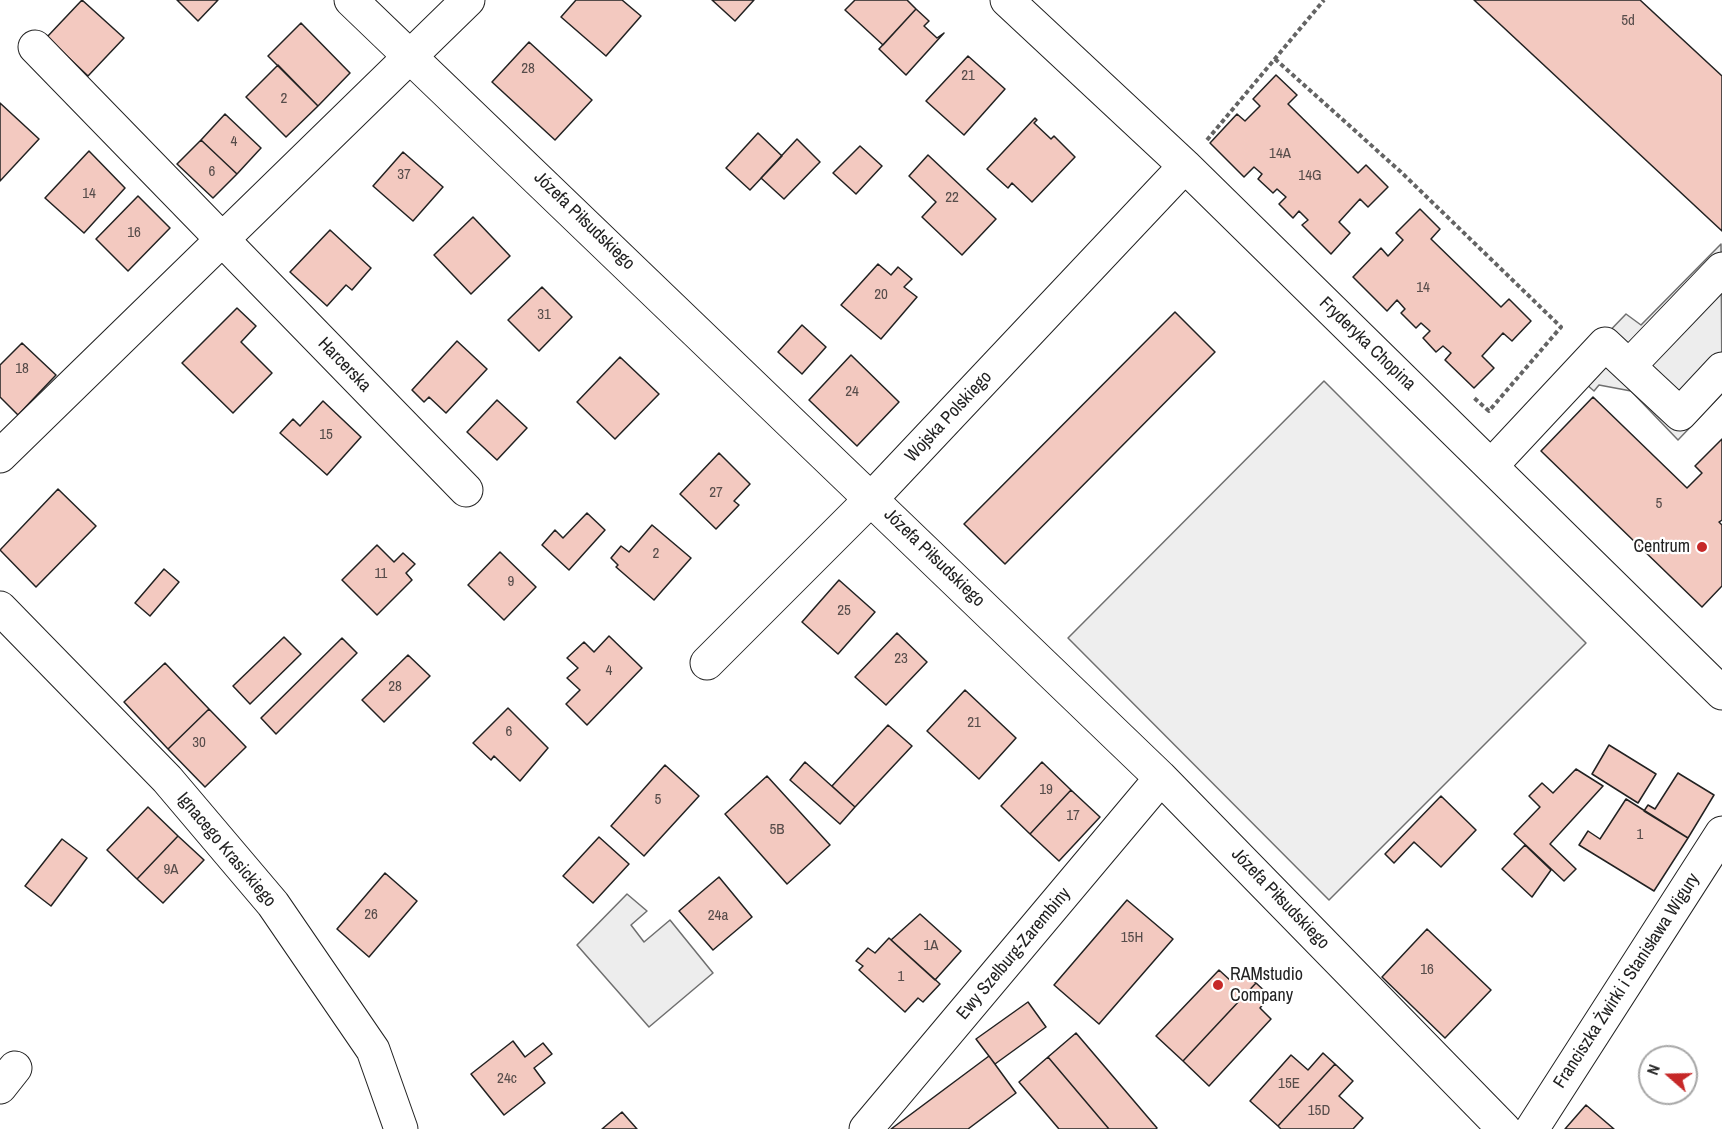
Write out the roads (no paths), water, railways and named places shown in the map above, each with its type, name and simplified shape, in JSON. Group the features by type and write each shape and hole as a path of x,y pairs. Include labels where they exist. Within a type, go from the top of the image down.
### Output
{"street":[{"name":"Józefa Piłsudskiego","path":"351,0 1161,778 1504,1129"},
{"path":"0,456 468,0"},
{"name":"Fryderyka Chopina","path":"1006,0 1185,166 1722,693"},
{"name":"Harcerska","path":"34,47 466,490"},
{"name":"Wojska Polskiego","path":"707,663 872,498 1185,166"},
{"path":"1629,366 1722,269"},
{"path":"1491,466 1605,344 1680,414 1722,369"},
{"name":"Ignacego Krasickiego","path":"0,608 166,779 273,904 373,1050 400,1129"},
{"name":"Ewy Szelburg-Zarembiny","path":"866,1129 1161,778"},
{"name":"Franciszka Żwirki i Stanisława Wigury","path":"1532,1129 1722,833"}],"place":[{"name":"Centrum","path":"1702,547"},
{"name":"RAMstudio Company","path":"1218,985"}]}
